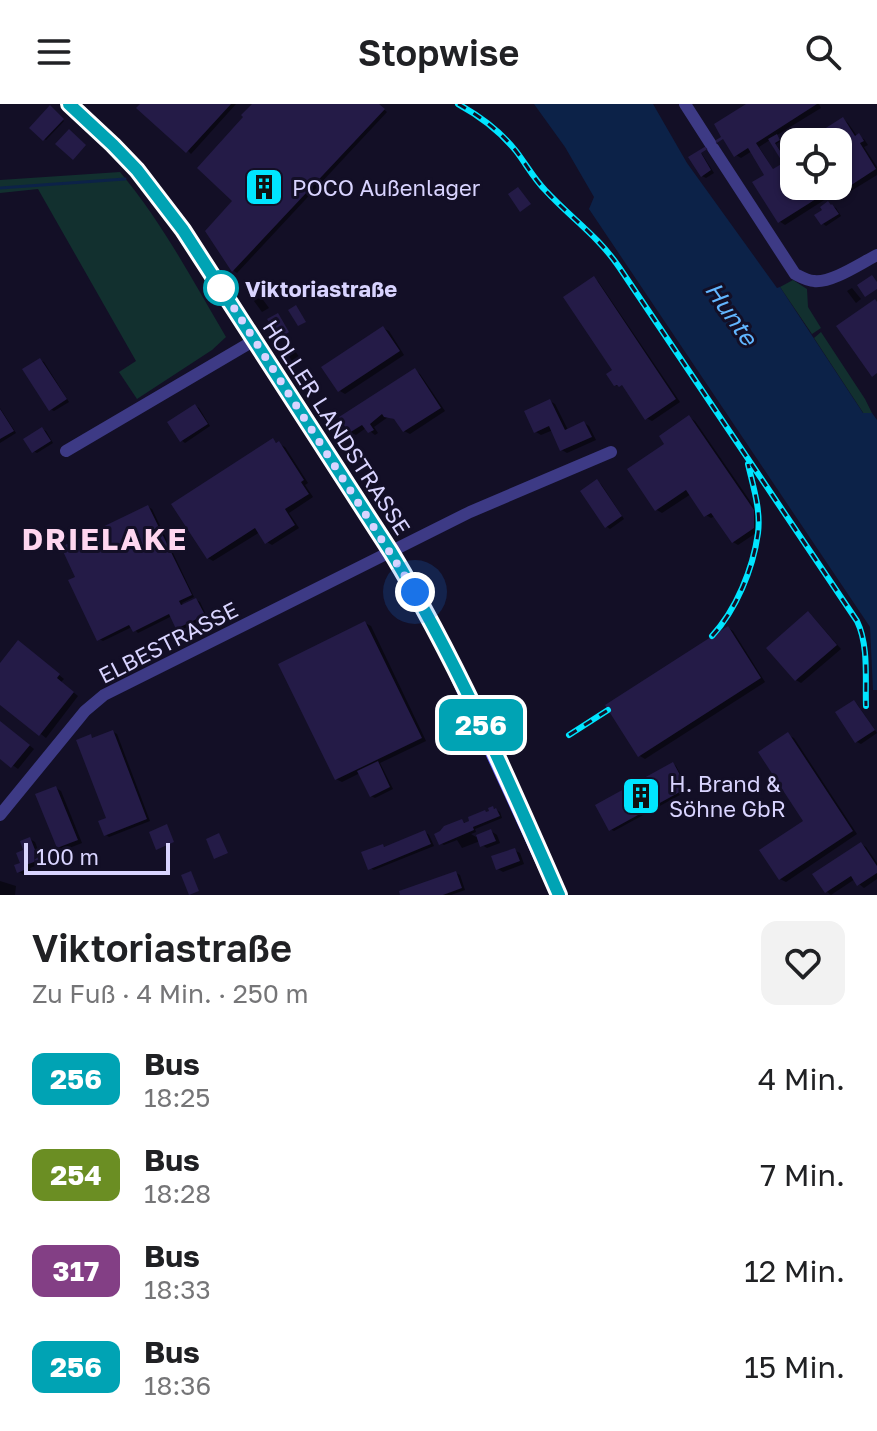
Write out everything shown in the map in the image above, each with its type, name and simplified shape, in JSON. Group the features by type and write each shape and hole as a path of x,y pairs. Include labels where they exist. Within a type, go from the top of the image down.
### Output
{"main road":[{"name":"HOLLER LANDSTRASSE","path":"69,104 137,170 183,230 391,552 446,650 559,895"}],"street":[{"path":"685,104 795,274 814,281 834,277 877,255"},
{"path":"66,451 255,340"},
{"name":"ELBESTRASSE","path":"0,815 85,711 104,695 470,512 611,452"}],"green space":[{"path":"120,172 163,231 226,337 212,350 137,399 119,372 136,361 38,189 0,193 0,180"},
{"path":"793,280 807,289 808,307 821,328 812,334 780,287"},
{"path":"821,332 872,413 864,414 814,338"}],"water":[{"name":"Hunte","path":"534,104 653,104 687,163 777,288 780,287 863,413 872,413 877,420 877,690 873,690 870,627 589,209 594,197 565,147"}],"building":[{"path":"140,104 231,104 186,153 136,108"},
{"name":"POCO Außenlager","path":"252,104 379,104 385,109 232,272 205,231 232,201 197,168"},
{"path":"746,104 817,104 756,143 773,169 780,165 780,200 814,200 778,223 752,182 764,175 748,148 734,157 723,139 701,153 711,170 701,177 688,157 721,137 714,124"},
{"path":"50,105 64,119 43,141 29,128"},
{"path":"843,117 850,128 826,128"},
{"path":"69,129 86,145 73,160 55,144"},
{"path":"852,131 855,136 859,133 864,141 860,143 876,169 852,185"},
{"path":"777,134 780,140 775,143 780,158 768,139"},
{"path":"518,187 531,204 520,212 508,194"},
{"path":"828,201 839,214 821,225 814,215"},
{"path":"872,275 877,289 865,297 857,285"},
{"path":"594,276 676,399 645,420 622,385 614,386 606,374 612,370 563,297"},
{"path":"875,299 877,373 872,377 836,326"},
{"path":"296,305 306,322 298,326 288,310"},
{"path":"278,313 289,332 279,339 267,319"},
{"path":"383,326 400,351 338,392 321,367"},
{"path":"40,358 67,399 49,411 22,369"},
{"path":"415,368 441,408 403,432 394,419 382,414 370,424 374,430 368,433 362,425 349,433 339,417"},
{"path":"550,399 565,430 584,421 592,437 560,451 549,426 534,433 524,411"},
{"path":"195,404 208,424 180,442 167,422"},
{"path":"0,409 14,431 0,439"},
{"path":"689,415 754,510 754,528 732,543 711,513 704,517 686,490 655,511 627,469 664,444 659,436"},
{"path":"42,427 51,441 32,453 23,439"},
{"path":"273,438 276,443 279,441 304,480 301,482 309,494 285,509 295,525 265,544 255,528 207,559 171,504"},
{"path":"597,479 622,516 605,528 580,491"},
{"path":"148,505 192,595 179,601 181,605 196,598 205,615 176,629 169,614 133,632 129,625 97,641 68,580 75,577 61,547"},
{"path":"808,611 837,645 795,681 766,648"},
{"path":"365,621 422,738 335,780 278,664"},
{"path":"728,626 761,678 638,757 605,705"},
{"path":"18,640 60,674 57,678 74,692 39,736 0,705 0,663"},
{"path":"854,700 875,730 855,743 835,712"},
{"path":"0,721 30,745 11,768 0,759"},
{"path":"113,730 147,819 104,836 98,821 106,818 76,740"},
{"path":"788,732 853,831 779,880 759,850 803,821 758,752"},
{"path":"378,761 390,787 370,797 357,771"},
{"name":"H. Brand & Söhne GbR","path":"673,762 687,788 609,831 595,805"},
{"path":"56,786 78,840 57,848 35,794"},
{"path":"493,806 500,816 439,845 434,834 444,826 462,819 464,823 469,821 468,817 489,811 488,808"},
{"path":"167,824 174,842 156,850 149,832"},
{"path":"491,829 496,841 480,847 476,835"},
{"path":"425,830 431,844 368,870 361,852 383,844 384,847"},
{"path":"219,833 228,853 214,859 206,839"},
{"path":"30,837 39,860 17,873 14,865 20,863 16,853 23,850 20,841"},
{"path":"861,842 877,866 877,873 857,886 851,876 825,893 812,874"},
{"path":"515,848 520,861 496,870 491,856"},
{"path":"191,871 199,891 189,895 181,875"},
{"path":"456,871 462,888 443,895 400,895 399,891"}],"waterway":[{"path":"0,188 125,179"}],"railway":[{"path":"458,104 503,137 555,201 593,236 619,267 857,621 865,652 866,706"},
{"path":"712,636 736,601 756,547 758,516 748,464"},
{"path":"569,735 608,710"}],"bus line":[{"name":"256","path":"69,104 113,145 158,195 391,552 446,650 559,895"}],"place":[{"name":"POCO Außenlager","path":"264,187"},
{"name":"Viktoriastraße","path":"221,288"},
{"name":"H. Brand & Söhne GbR","path":"641,796"}],"district":[{"name":"DRIELAKE","path":"105,539"}],"route":[{"path":"221,288 415,592"}]}
